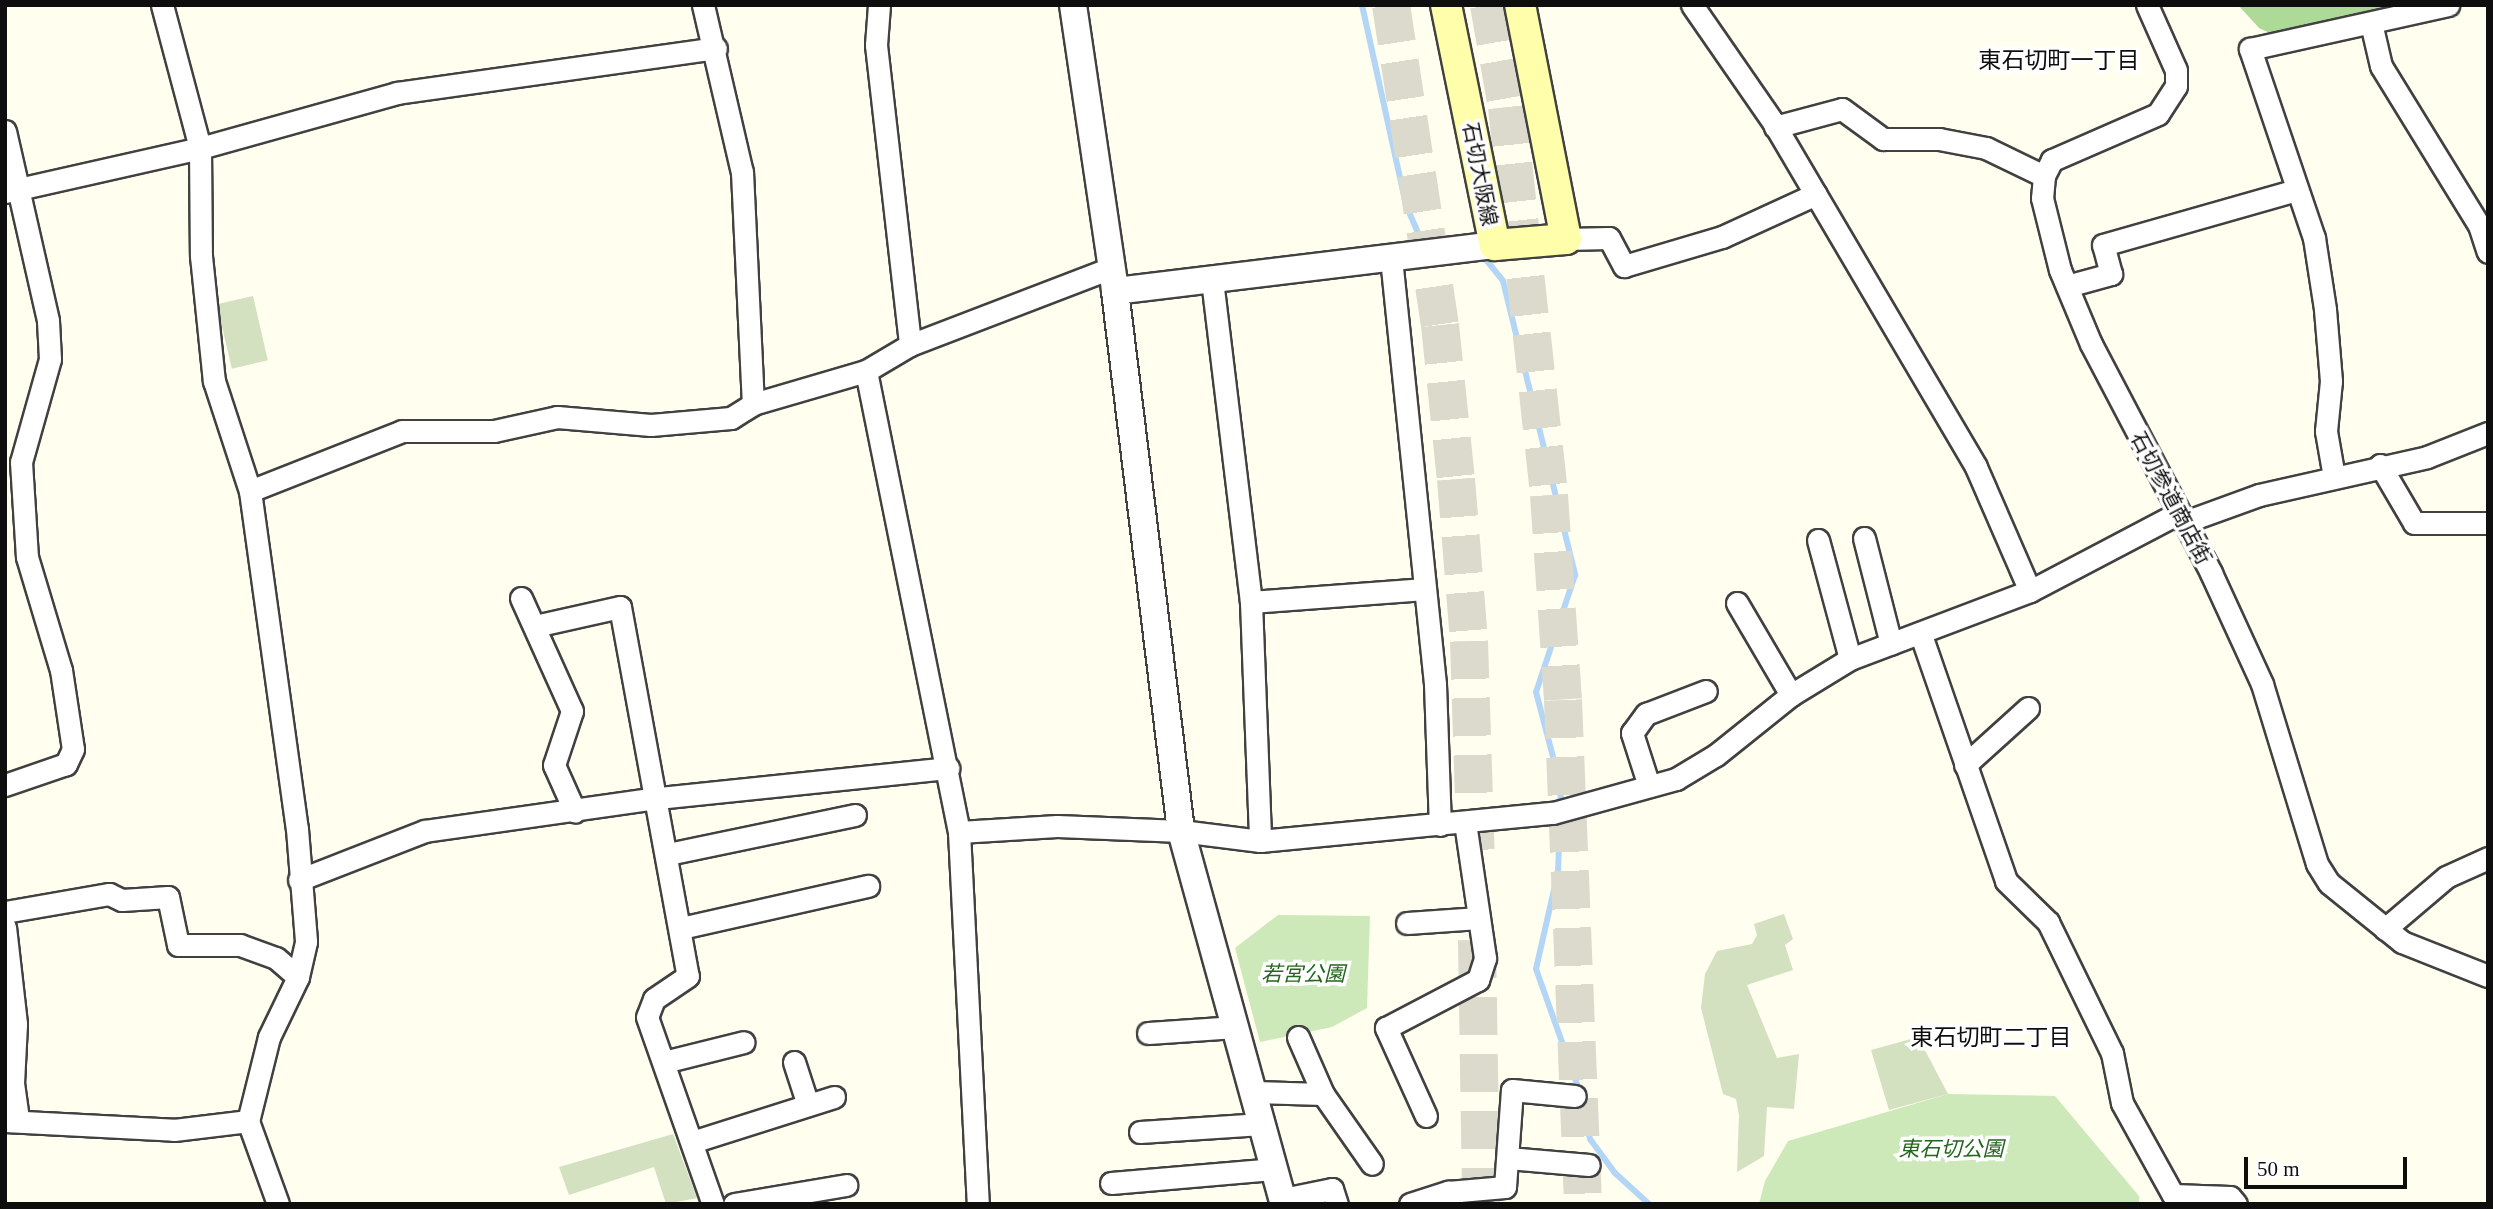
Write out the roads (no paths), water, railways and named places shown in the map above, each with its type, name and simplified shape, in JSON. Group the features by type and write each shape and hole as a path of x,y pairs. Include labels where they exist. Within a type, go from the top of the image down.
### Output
{"main road":[{"name":"石切大阪線","path":"1446,5 1495,245 1566,239"},
{"path":"1520,5 1566,239"}],"street":[{"path":"162,5 200,148 201,256 214,381 250,491 297,829 306,942 298,976 269,1037 248,1121 278,1204"},
{"path":"704,5 716,48 742,172 753,404"},
{"path":"879,5 876,45 910,345"},
{"path":"1073,5 1113,280 1181,831 1284,1201 1332,1189 1337,1204"},
{"path":"1692,5 1775,127 1976,467 2030,591"},
{"path":"1775,127 1842,109 1883,139 1939,139 1986,148 2044,176 2061,153 2158,114 2168,101 2176,86 2176,70 2147,5"},
{"path":"2334,477 2326,431 2330,381 2325,309 2314,238 2250,49 2448,5"},
{"path":"2371,23 2381,66 2479,225 2488,252"},
{"path":"12,190 200,148 397,93 716,48"},
{"path":"5,131 12,190 48,321 50,359 13,463 27,557 61,670 73,749 65,764 5,785"},
{"name":"石切参道商店街","path":"2044,176 2042,198 2067,286 2091,344 2180,519 2211,573 2262,684 2316,864 2329,883 2402,942 2488,976"},
{"path":"2067,286 2111,274 2103,245 2296,190"},
{"path":"1566,239 1609,238 1624,266 1722,237 1816,194"},
{"path":"250,491 402,431 494,431 557,417 651,425 731,418 753,404 866,371 910,345 1113,280 1212,280 1495,245"},
{"path":"1391,258 1435,684 1440,825"},
{"path":"1212,280 1251,603 1260,841"},
{"path":"866,371 959,832 978,1204"},
{"path":"959,832 1057,826 1181,831 1260,841 1553,813 1676,779 1716,755 1791,695 1850,659 1921,635 2030,591 2173,516 2180,519 2380,465 2427,457 2488,433"},
{"path":"2380,465 2414,523 2488,523"},
{"path":"1864,538 1891,644"},
{"path":"1818,540 1850,659"},
{"path":"1251,603 1425,589"},
{"path":"521,598 572,711 554,765 575,812"},
{"path":"1737,603 1791,695"},
{"path":"535,626 620,607 658,799 688,976 654,999 647,1017 713,1204"},
{"path":"1921,635 2006,881 2048,922 2112,1053 2123,1103 2169,1199 2230,1196 2236,1204"},
{"path":"1649,786 1632,733 1646,714 1706,691"},
{"path":"1965,765 2028,708"},
{"path":"299,880 425,831 658,799 948,768"},
{"path":"668,854 855,816"},
{"path":"1426,1116 1386,1028 1478,980 1485,958 1465,822"},
{"path":"2385,929 2445,877 2488,858"},
{"path":"681,928 868,886"},
{"path":"5,912 109,894 122,900 168,897 178,945 240,945 276,958 298,976"},
{"path":"1407,923 1479,918"},
{"path":"5,927 16,1015 12,1120 174,1130 248,1121"},
{"path":"1148,1032 1236,1027"},
{"path":"1298,1037 1323,1094 1372,1164"},
{"path":"664,1062 744,1042"},
{"path":"794,1062 808,1105"},
{"path":"1410,1204 1505,1187 1512,1090 1575,1096"},
{"path":"1254,1092 1323,1094"},
{"path":"692,1142 834,1097"},
{"path":"1140,1132 1262,1124"},
{"path":"1508,1158 1589,1165"},
{"path":"1111,1183 1275,1169"},
{"path":"734,1204 846,1185"}],"waterway":[{"path":"1362,5 1406,205 1422,242 1428,245"},
{"path":"1483,256 1503,281 1575,575 1536,692 1561,787 1558,872 1536,969 1578,1087 1590,1139 1615,1173 1649,1204"}],"tunnel":[{"path":"1391,5 1440,325 1456,479 1469,641 1476,862"},
{"path":"1489,5 1507,107 1549,495 1563,700 1583,1204"},
{"path":"1477,940 1481,1204"}],"district":[{"name":"東石切町一丁目","path":"2059,61"},
{"name":"東石切町二丁目","path":"1991,1038"}],"park label":[{"name":"若宮公園","path":"1303,974"},
{"name":"東石切公園","path":"1951,1149"}]}
